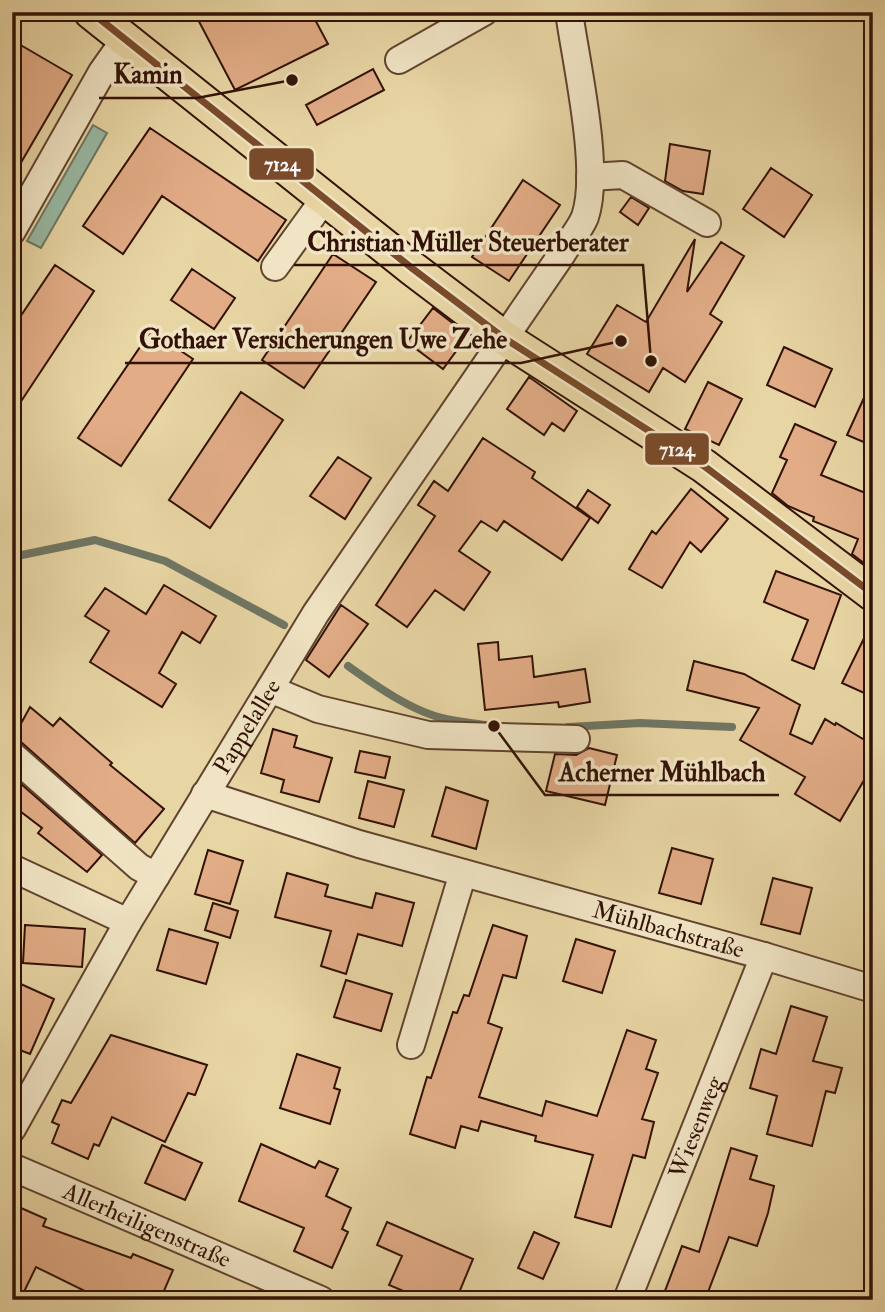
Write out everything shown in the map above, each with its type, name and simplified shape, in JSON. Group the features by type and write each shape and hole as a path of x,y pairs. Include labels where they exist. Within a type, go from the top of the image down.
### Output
{"main road":[{"path":"92,12 504,338 704,466 873,594"}],"street":[{"path":"399,60 484,12"},
{"name":"Pappelallee","path":"12,1129 128,922 316,612 584,217 590,177 584,111 569,12"},
{"path":"12,231 102,72 126,38"},
{"path":"590,177 623,175 707,223"},
{"path":"275,267 325,198"},
{"path":"270,689 318,709 428,735 576,738"},
{"path":"12,755 139,867 156,876"},
{"name":"Mühlbachstraße","path":"205,794 359,844 764,956 873,989"},
{"path":"12,868 128,922"},
{"path":"411,1045 463,873"},
{"name":"Wiesenweg","path":"627,1300 764,956"},
{"name":"Allerheiligenstraße","path":"12,1167 321,1300"}],"shaded area":[{"path":"93,125 107,133 41,248 27,241"}],"building":[{"path":"194,12 311,12 328,44 235,90"},
{"path":"12,40 72,75 12,178"},
{"path":"373,69 384,90 317,125 306,105"},
{"path":"150,128 286,220 258,261 162,196 123,254 83,226"},
{"path":"670,144 710,151 703,194 683,191 665,181"},
{"path":"771,168 812,195 784,237 743,209"},
{"path":"523,180 560,205 509,281 472,257"},
{"path":"631,197 649,208 638,225 620,212"},
{"path":"695,239 687,292 721,242 744,256 710,314 722,322 685,382 663,368 649,392 587,354 617,305 646,322"},
{"path":"333,254 376,282 304,388 262,360"},
{"path":"55,265 94,291 12,415 12,329"},
{"path":"192,269 235,298 214,329 171,300"},
{"path":"433,308 468,335 443,369 407,342"},
{"path":"151,331 193,359 121,466 78,438"},
{"path":"784,347 832,369 815,407 767,385"},
{"path":"529,377 577,411 564,431 552,423 544,435 507,409"},
{"path":"873,378 873,446 847,435"},
{"path":"708,382 742,399 719,445 685,429"},
{"path":"241,392 283,420 210,528 169,500"},
{"path":"795,424 836,442 821,475 873,496 873,570 852,554 858,539 813,521 814,517 788,506 772,493 787,460 780,457"},
{"path":"483,438 535,472 532,478 590,518 562,560 504,521 497,531 481,521 459,551 490,572 464,610 435,590 407,627 376,605 435,516 418,505 434,481 448,491"},
{"path":"338,457 371,478 345,519 310,496"},
{"path":"691,489 728,519 701,552 690,542 662,588 629,569 652,531 656,534"},
{"path":"588,490 610,505 598,523 577,507"},
{"path":"776,571 841,595 814,669 792,660 808,620 764,602"},
{"path":"164,585 216,616 200,643 182,632 159,673 176,684 162,707 90,662 109,631 85,616 105,588 146,614"},
{"path":"341,605 368,624 329,677 306,660"},
{"path":"873,620 873,697 842,683"},
{"path":"498,642 499,660 532,656 534,677 585,669 590,702 559,707 558,702 485,710 478,644"},
{"path":"694,661 744,674 800,705 790,734 812,744 825,719 873,745 873,765 840,821 795,794 805,777 740,740 759,708 687,690"},
{"path":"30,707 53,726 60,718 112,763 110,765 164,809 135,843 22,743 12,740"},
{"path":"273,729 297,736 294,747 332,758 319,802 281,792 284,780 261,773"},
{"path":"589,748 617,755 605,805 546,791 555,754 576,755"},
{"path":"360,751 390,757 385,778 355,772"},
{"path":"12,776 102,855 87,872 38,833 42,828 12,805"},
{"path":"368,781 404,790 394,827 359,818"},
{"path":"446,787 488,801 476,849 432,836"},
{"path":"672,848 713,859 701,904 659,893"},
{"path":"208,850 243,861 230,904 195,894"},
{"path":"287,873 328,885 325,896 372,908 376,893 414,903 402,946 358,934 346,974 321,966 331,931 275,917"},
{"path":"773,878 812,888 800,934 761,924"},
{"path":"213,903 238,911 230,938 205,930"},
{"path":"25,925 85,929 82,967 23,963"},
{"path":"493,925 527,936 516,978 503,975 488,1023 502,1028 479,1097 542,1116 546,1101 597,1116 627,1030 656,1040 646,1069 658,1073 642,1119 654,1122 645,1158 633,1155 611,1227 575,1217 593,1155 535,1141 536,1136 481,1121 478,1131 461,1126 455,1148 410,1134 427,1077 431,1078 453,1012 457,1013 464,995 469,996"},
{"path":"169,929 218,943 206,984 157,970"},
{"path":"576,939 615,951 602,993 563,981"},
{"path":"12,980 54,999 30,1054 12,1047"},
{"path":"346,980 392,994 381,1031 334,1017"},
{"path":"791,1006 827,1017 813,1061 842,1068 835,1093 826,1091 812,1146 767,1134 777,1096 750,1088 761,1049 776,1054"},
{"path":"111,1035 207,1065 195,1095 188,1093 165,1142 112,1117 99,1146 94,1144 88,1159 52,1143 59,1125 52,1122 62,1100 71,1103"},
{"path":"297,1054 340,1068 334,1088 340,1090 330,1124 280,1108"},
{"path":"261,1144 315,1168 319,1161 338,1169 326,1196 351,1208 342,1229 348,1232 332,1268 294,1251 304,1228 239,1201"},
{"path":"162,1145 202,1163 185,1200 145,1183"},
{"path":"731,1148 757,1156 750,1179 774,1186 768,1213 757,1246 729,1237 705,1300 689,1300 665,1291 682,1246 699,1252"},
{"path":"12,1204 46,1219 43,1226 131,1258 133,1254 173,1270 160,1300 103,1300 36,1267 20,1300 12,1300"},
{"path":"387,1222 473,1259 456,1300 425,1300 389,1285 402,1256 377,1245"},
{"path":"534,1232 559,1243 543,1279 518,1268"}],"waterway":[{"path":"12,557 95,540 165,561 284,625"},
{"path":"348,666 421,711 446,719 485,725"},
{"path":"568,727 640,723 732,727"}],"transit line":[{"name":"7124","path":"91,12 413,269 504,338 704,466 873,594"}],"place":[{"name":"Kamin","path":"292,80"},
{"name":"Gothaer Versicherungen Uwe Zehe","path":"621,341"},
{"name":"Christian Müller Steuerberater","path":"651,361"},
{"name":"Acherner Mühlbach","path":"494,726"}]}
